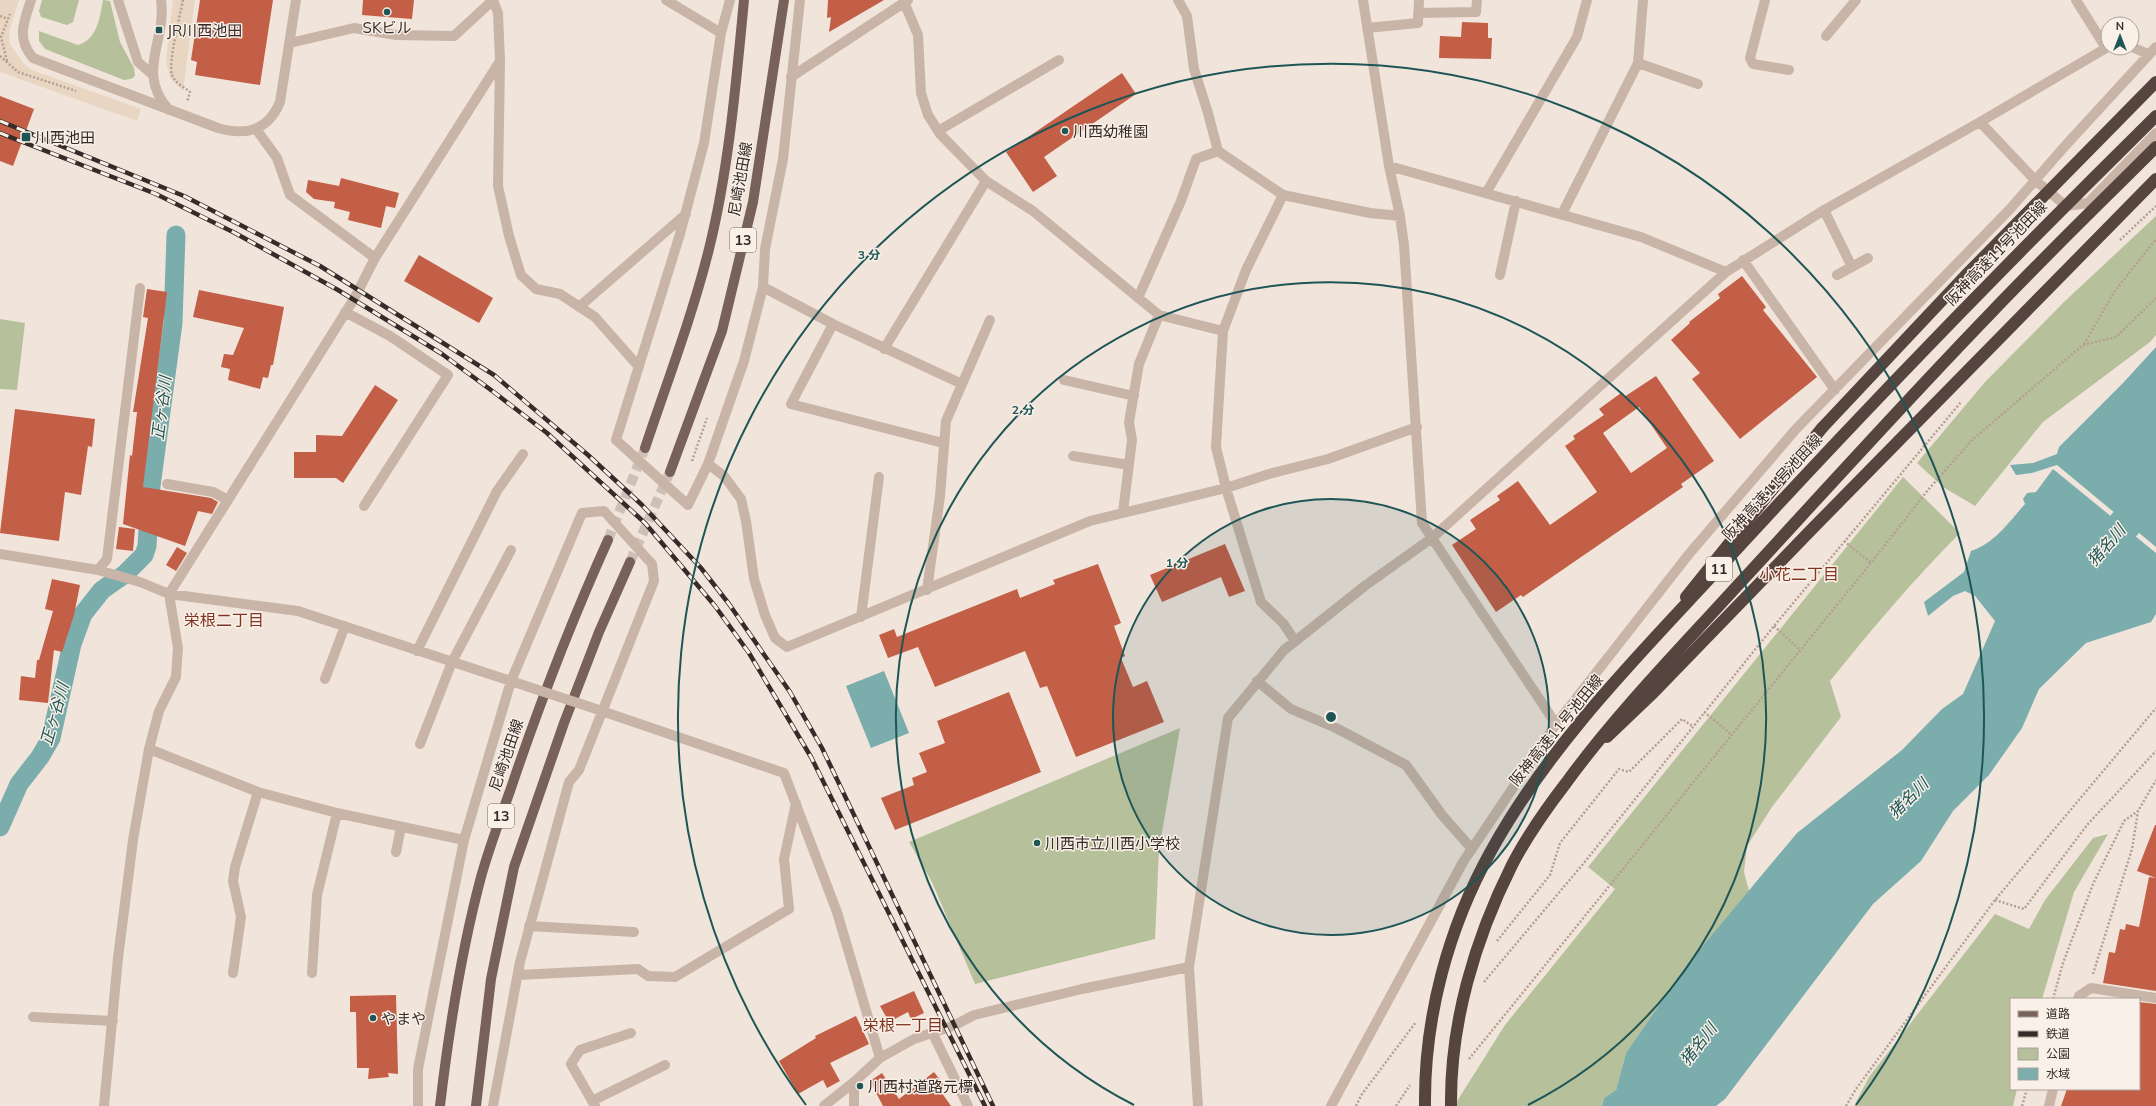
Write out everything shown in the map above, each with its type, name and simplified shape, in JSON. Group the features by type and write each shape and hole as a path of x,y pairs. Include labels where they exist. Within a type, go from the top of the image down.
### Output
{"highway":[{"path":"1637,658 1822,428 1965,276 2156,82"},
{"name":"阪神高速11号池田線","path":"1425,1106 1430,1028 1442,972 1462,912 1489,854 1522,798 1551,760 1637,658 1834,443 2059,212 2156,116"},
{"name":"11","path":"1451,1106 1451,1088 1457,1031 1470,971 1489,916 1513,863 1542,815 1582,761 1661,670 1988,315 2156,147"},
{"path":"1582,761 1651,695 1806,534 2156,179"}],"main road":[{"name":"尼崎池田線","path":"645,448 709,249 730,134 744,0"},
{"name":"尼崎池田線","path":"670,472 712,361 725,316 753,202 784,0"},
{"name":"尼崎池田線","path":"440,1106 450,1023 481,875 534,719 570,625 608,540"},
{"name":"13","path":"476,1106 491,979 514,867 564,723 599,632 630,562"}],"street":[{"path":"31,0 24,22 23,41 26,50 33,58 169,110 230,131 242,132 256,129 267,122 276,112 280,102 296,0"},
{"path":"118,0 138,62 153,75"},
{"path":"161,0 162,8 154,50 153,82 158,94 169,110"},
{"path":"290,43 354,28 396,35 454,36 493,0 498,13 500,61 498,186 509,236 521,276 536,289 560,294 595,317 639,367"},
{"path":"666,0 721,33"},
{"path":"730,0 721,33 704,143 686,214 616,440 688,505 708,464 744,361 763,287 765,249 783,159 800,0"},
{"path":"1178,0 1188,16 1194,69 1218,150 1283,195 1370,213 1400,216"},
{"path":"1363,0 1389,166 1400,216 1404,245 1417,427 1422,523 1556,724"},
{"path":"1367,28 1418,23 1419,0"},
{"path":"1418,13 1476,12 1477,0"},
{"path":"1486,193 1577,37 1587,0"},
{"path":"1562,214 1638,63 1643,0"},
{"path":"1765,0 1750,58 1753,64 1789,70"},
{"path":"1826,36 1856,0"},
{"path":"2076,0 2100,36"},
{"path":"791,77 906,1 918,35 922,93 928,115 938,131 986,181 1033,212 1159,315 1223,331"},
{"path":"1331,1106 1472,849 1556,724 1690,554 1796,429 2036,181 2148,54 2156,47"},
{"path":"2140,50 2148,54"},
{"path":"1198,1106 1189,967 1228,718 1257,681 1284,650 1295,641 1366,584 1432,538 1726,272 1824,210 1980,122 2100,51"},
{"path":"938,131 1059,60"},
{"path":"104,1106 118,958 133,840 149,749 159,711 176,677 178,648 169,594 345,312 375,258 500,61"},
{"path":"1638,63 1698,84"},
{"path":"1980,122 2036,181 2066,206 2088,203 2156,133"},
{"path":"256,129 277,158 290,195 375,258"},
{"path":"1138,298 1181,201 1196,159 1218,150"},
{"path":"1389,166 1641,237 1726,272"},
{"path":"884,348 986,181"},
{"path":"1283,195 1246,270 1223,331 1216,447 1226,488 1261,602 1283,622 1295,641"},
{"path":"1500,275 1516,201"},
{"path":"1824,210 1852,267"},
{"path":"579,307 686,214"},
{"path":"1837,276 1868,258"},
{"path":"1744,260 1835,390"},
{"path":"763,287 833,324 962,384"},
{"path":"103,572 107,560 140,288"},
{"path":"345,312 390,336 448,375 364,506"},
{"path":"1123,512 1132,440 1129,422 1139,364 1159,315"},
{"path":"927,590 940,496 943,443 946,421 990,320"},
{"path":"833,324 791,404 943,443"},
{"path":"1064,380 1134,396"},
{"path":"708,464 724,476 740,499 746,521 754,579 765,615 775,638 787,647 1090,521 1226,488 1269,474 1328,459 1417,427"},
{"path":"418,651 497,491 523,454"},
{"path":"1073,456 1129,465"},
{"path":"861,617 879,477"},
{"path":"167,484 213,492 228,500"},
{"path":"418,1106 418,1070 464,840 511,681 582,513 604,511 652,564 654,581 578,770 568,782 529,926 493,1106"},
{"path":"420,744 452,662 511,550"},
{"path":"0,554 103,572 126,578 169,594 298,611 603,711 784,773 837,912 880,1058"},
{"path":"325,679 345,626"},
{"path":"1257,681 1291,709 1336,728 1406,765 1442,815 1472,849"},
{"path":"149,749 258,792 401,828 464,840"},
{"path":"233,973 241,917 233,881 235,867 258,792"},
{"path":"518,975 638,969 648,976 675,977 789,909 784,859 796,803"},
{"path":"312,973 317,895 337,813"},
{"path":"396,852 401,828"},
{"path":"529,926 634,932"},
{"path":"824,1106 854,1082 880,1058 914,1039 955,1025 974,1015 1082,989 1189,967"},
{"path":"2079,998 2091,988 2156,998"},
{"path":"33,1017 113,1021"},
{"path":"932,1032 968,1106"},
{"path":"630,1033 580,1050 575,1055 571,1064 594,1103 665,1065"},
{"path":"854,1082 854,1106"},
{"path":"2049,1106 2053,1090"}],"path":[{"path":"183,0 172,62 172,74 176,82 190,92"},
{"path":"7,62 1,37 11,13"},
{"path":"0,16 8,19"},
{"path":"2117,243 2156,206"},
{"path":"1468,1060 1871,563 1928,490 1972,440 2083,345 2114,292 2156,240"},
{"path":"2083,345 2116,337 2156,298"},
{"path":"1482,984 1584,864 1692,726 1844,541 1966,396"},
{"path":"1844,541 1871,563"},
{"path":"1774,626 1800,650"},
{"path":"1846,1106 1856,1088 1995,900 2156,708"},
{"path":"1704,712 1732,735"},
{"path":"1492,946 1550,875 1560,843 1619,769 1630,772 1682,719 1692,726"},
{"path":"1995,900 2024,909 2087,825 2156,751"},
{"path":"2091,988 2092,976 2132,849 2138,811 2156,780"},
{"path":"2052,998 2063,963 2093,884 2124,821 2138,811"},
{"path":"1356,1106 1362,1094 1418,1020"},
{"path":"1396,1106 1414,1080"},
{"path":"2022,1106 2027,1090"}],"green space":[{"path":"42,0 79,0 73,22 67,25 41,17 39,11"},
{"path":"103,0 110,1 120,42 134,68 135,76 131,79 124,80 45,49 39,41 39,31 78,45 84,42 90,38 96,27"},
{"path":"2156,216 2156,335 2150,342 2043,422 1975,506 1943,487 1917,463 1985,382 2064,302"},
{"path":"0,319 25,323 17,390 0,389"},
{"path":"1903,477 1960,533 1893,605 1830,681 1841,717 1772,807 1747,846 1744,872 1749,891 1685,967 1626,1053 1616,1090 1604,1098 1602,1106 1454,1106 1505,1025 1615,889 1588,867"},
{"path":"1180,728 1159,850 1155,939 975,984 932,882 909,842"},
{"path":"2108,834 2074,892 2042,998 2010,998 2010,1090 2017,1090 2013,1106 1854,1106 1869,1077 1995,914 2029,929 2045,900 2093,838"}],"shaded area":[{"path":"0,0 19,0 9,32 10,44 24,64 32,70 141,109 137,121 0,72"},
{"path":"173,0 195,0 183,91 170,78 166,61"}],"water":[{"path":"2156,347 2156,547 2057,465 2032,473 2016,475 2010,465 2033,463 2057,454 2059,447 2123,383"},
{"path":"2053,469 2156,553 2156,614 2151,622 2086,643 2039,689 2022,728 1989,775 1953,811 1921,861 1873,904 1725,1099 1716,1106 1602,1106 1604,1098 1616,1090 1626,1053 1685,967 1797,833 1902,750 1942,709 1963,694 1995,621 1975,596 1965,591 1953,596 1928,616 1924,602 1964,572 1971,551 1987,543 2007,525 2025,504 2023,499 2027,493 2036,492"},
{"path":"884,671 909,733 871,748 846,686"}],"building":[{"path":"200,0 273,0 260,85 195,75 197,62 191,60"},
{"name":"SKビル","path":"363,0 414,0 412,19 362,15"},
{"path":"828,0 884,0 829,32 831,17 827,18"},
{"path":"1462,22 1488,23 1488,38 1492,38 1491,59 1439,58 1440,36 1461,37"},
{"path":"1122,73 1136,94 1044,157 1057,176 1033,192 1006,152"},
{"path":"0,96 34,109 13,166 0,161"},
{"path":"341,178 399,193 395,208 386,206 381,228 348,220 350,212 334,208 335,202 314,199 306,192 308,180 339,186"},
{"path":"419,255 493,298 479,323 404,281"},
{"path":"1742,276 1766,307 1763,310 1817,377 1740,439 1692,379 1700,373 1671,340 1690,323 1689,322 1720,298 1718,294"},
{"path":"147,289 167,292 143,487 211,498 218,502 212,514 198,511 185,546 123,524 130,455 132,456 137,412 133,412 148,318 143,317"},
{"path":"199,290 284,307 273,365 271,365 268,378 263,377 260,389 228,380 230,369 221,367 224,354 233,355 244,328 193,317"},
{"path":"1656,376 1714,461 1681,484 1683,487 1523,597 1521,595 1496,612 1452,545 1476,529 1470,520 1500,500 1497,496 1518,481 1550,525 1597,492 1565,446 1575,439 1573,436 1604,415 1599,409 1621,393 1624,397","holes":["1639,407 1667,448 1631,473 1603,433"]},
{"path":"375,385 398,400 343,483 336,478 294,478 294,452 316,452 316,435 342,436"},
{"path":"15,409 95,419 92,447 88,446 81,495 65,492 59,541 0,533"},
{"path":"119,527 135,529 133,551 116,549"},
{"path":"1225,544 1245,591 1229,597 1221,577 1162,602 1150,575"},
{"path":"177,547 187,553 176,571 166,565"},
{"path":"1098,564 1121,623 1114,626 1125,656 1121,658 1133,687 1147,681 1164,722 1076,757 1047,686 1040,688 1025,651 935,687 918,647 888,658 879,635 894,629 897,637 1017,589 1020,598 1055,584 1053,580"},
{"path":"52,579 80,585 74,615 62,652 54,650 48,703 19,700 21,676 35,678 37,660 39,660 53,611 45,609"},
{"path":"1009,692 1041,772 895,830 881,798 914,785 912,778 927,772 919,753 945,743 937,721"},
{"path":"2156,825 2156,878 2137,871"},
{"path":"2149,877 2156,878 2156,991 2103,983 2109,952 2115,953 2120,929 2125,930 2126,924 2139,927"},
{"path":"914,991 924,1013 911,1019 908,1012 889,1022 880,1006"},
{"path":"396,995 398,1074 388,1073 389,1077 368,1079 369,1068 357,1068 356,1012 350,1012 350,996"},
{"path":"2140,1002 2156,1004 2156,1106 2061,1106 2067,1090 2140,1090"},
{"path":"856,1016 869,1044 830,1063 840,1081 827,1088 823,1080 798,1094 779,1061 816,1038 815,1036"},
{"path":"934,1072 944,1085 939,1089 951,1106 883,1106 870,1081 882,1073 899,1099"}],"waterway":[{"name":"正ヶ谷川","path":"0,827 19,784 40,757 51,738 72,644 83,614 102,590 125,574 144,555 147,546 151,486 173,323 176,235"},
{"name":"猪名川","path":"2093,561 2156,488"}],"tunnel":[{"path":"608,540 645,448"},
{"path":"630,562 670,472"}],"railway":[{"path":"0,121 184,196 320,266 494,375 588,455 642,505 701,568 729,604 790,692 822,748 993,1106"},
{"path":"0,133 156,194 235,233 338,290 442,354 495,393 547,433 645,523 715,606 749,653 811,757 985,1106"}],"place":[{"name":"SKビル","path":"387,12"},
{"name":"JR川西池田","path":"159,30"},
{"name":"川西幼稚園","path":"1065,131"},
{"name":"川西池田","path":"26,137"},
{"name":"川西市立川西小学校","path":"1037,843"},
{"name":"やまや","path":"373,1018"},
{"name":"川西村道路元標","path":"860,1086"}],"district":[{"name":"小花二丁目","path":"1799,574"},
{"name":"栄根二丁目","path":"224,620"},
{"name":"栄根一丁目","path":"903,1025"}]}
